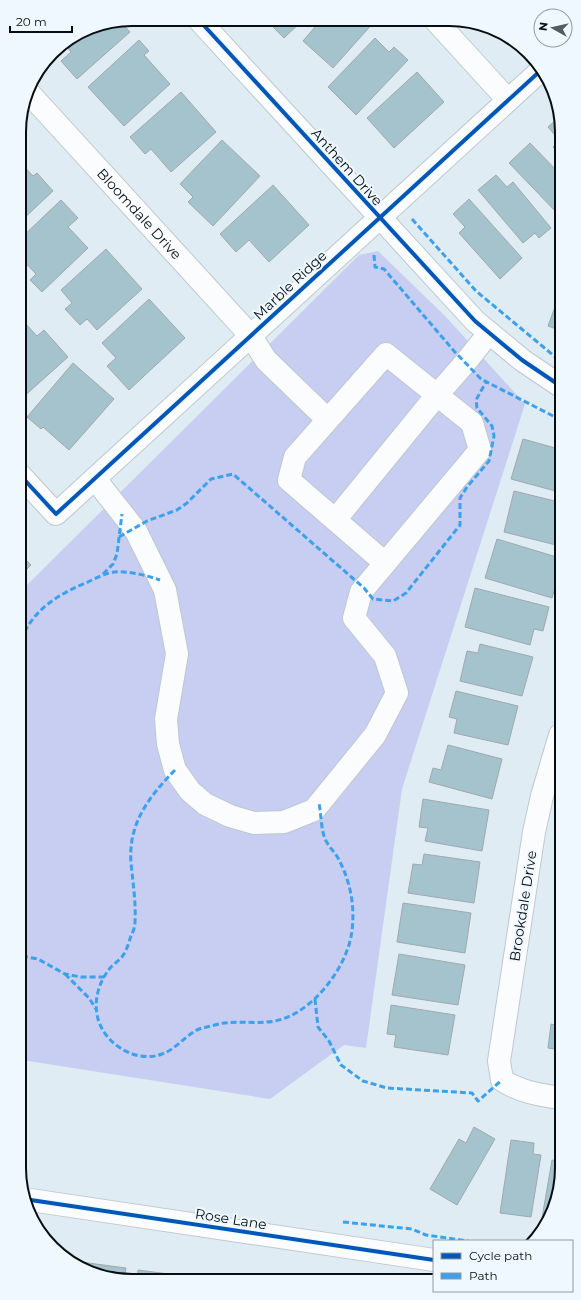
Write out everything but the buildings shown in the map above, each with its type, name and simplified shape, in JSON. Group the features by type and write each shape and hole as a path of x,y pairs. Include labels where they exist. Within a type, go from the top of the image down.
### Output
{"street":[{"name":"Anthem Drive","path":"204,26 454,299 489,333 522,360 555,382"},
{"path":"441,26 508,100"},
{"name":"Marble Ridge","path":"26,482 56,514 537,74"},
{"name":"Bloomdale Drive","path":"32,97 251,336 266,360 327,419"},
{"path":"335,520 437,394 489,333"},
{"path":"95,479 136,531 165,590 176,654 166,719 168,744 175,770 190,792 205,804 230,816 254,824 284,822 314,810 375,735 397,693 385,656 354,618 361,592 480,450 472,424 386,354 295,457 289,480 385,563"},
{"name":"Brookdale Drive","path":"555,752 542,796 528,868 499,1061 502,1080 514,1088 535,1094 555,1097"},
{"name":"Rose Lane","path":"31,1200 433,1260"}],"shaded area":[{"path":"378,251 446,317 525,404 402,789 366,1048 344,1045 270,1099 26,1061 26,586 359,255"}],"marked path":[{"path":"412,219 476,291 555,357"},
{"path":"374,255 375,267 384,269 454,351 481,379 555,417"},
{"path":"119,537 147,521 177,510 187,503 211,479 233,474 364,588 373,599 393,601 406,593 460,525 460,498 467,487 489,461 494,436 492,426 477,408 476,400 486,382"},
{"path":"103,574 113,564 117,554 122,514"},
{"path":"26,629 40,611 57,597 108,573 126,572 160,580"},
{"path":"175,770 149,801 137,823 131,849 135,907 134,928 124,954 107,972 98,991 96,1005 98,1019 102,1028 114,1044 132,1054 142,1056 162,1054 173,1048 192,1033 202,1028 224,1023 269,1022 288,1017 301,1010 313,1000 333,977 347,950 351,937 353,906 349,886 342,867 338,858 326,842 324,836 319,803"},
{"path":"26,957 38,959 65,974 81,977 104,977"},
{"path":"65,974 89,998 96,1009"},
{"path":"315,999 318,1027 329,1041 341,1065 363,1081 387,1088 472,1093 478,1101 502,1080"},
{"path":"343,1222 412,1229 426,1235 461,1240"}],"cycle path":[{"path":"204,26 475,321 522,360 555,382"},
{"path":"26,482 56,514 537,74"},
{"path":"31,1200 433,1260"}]}
